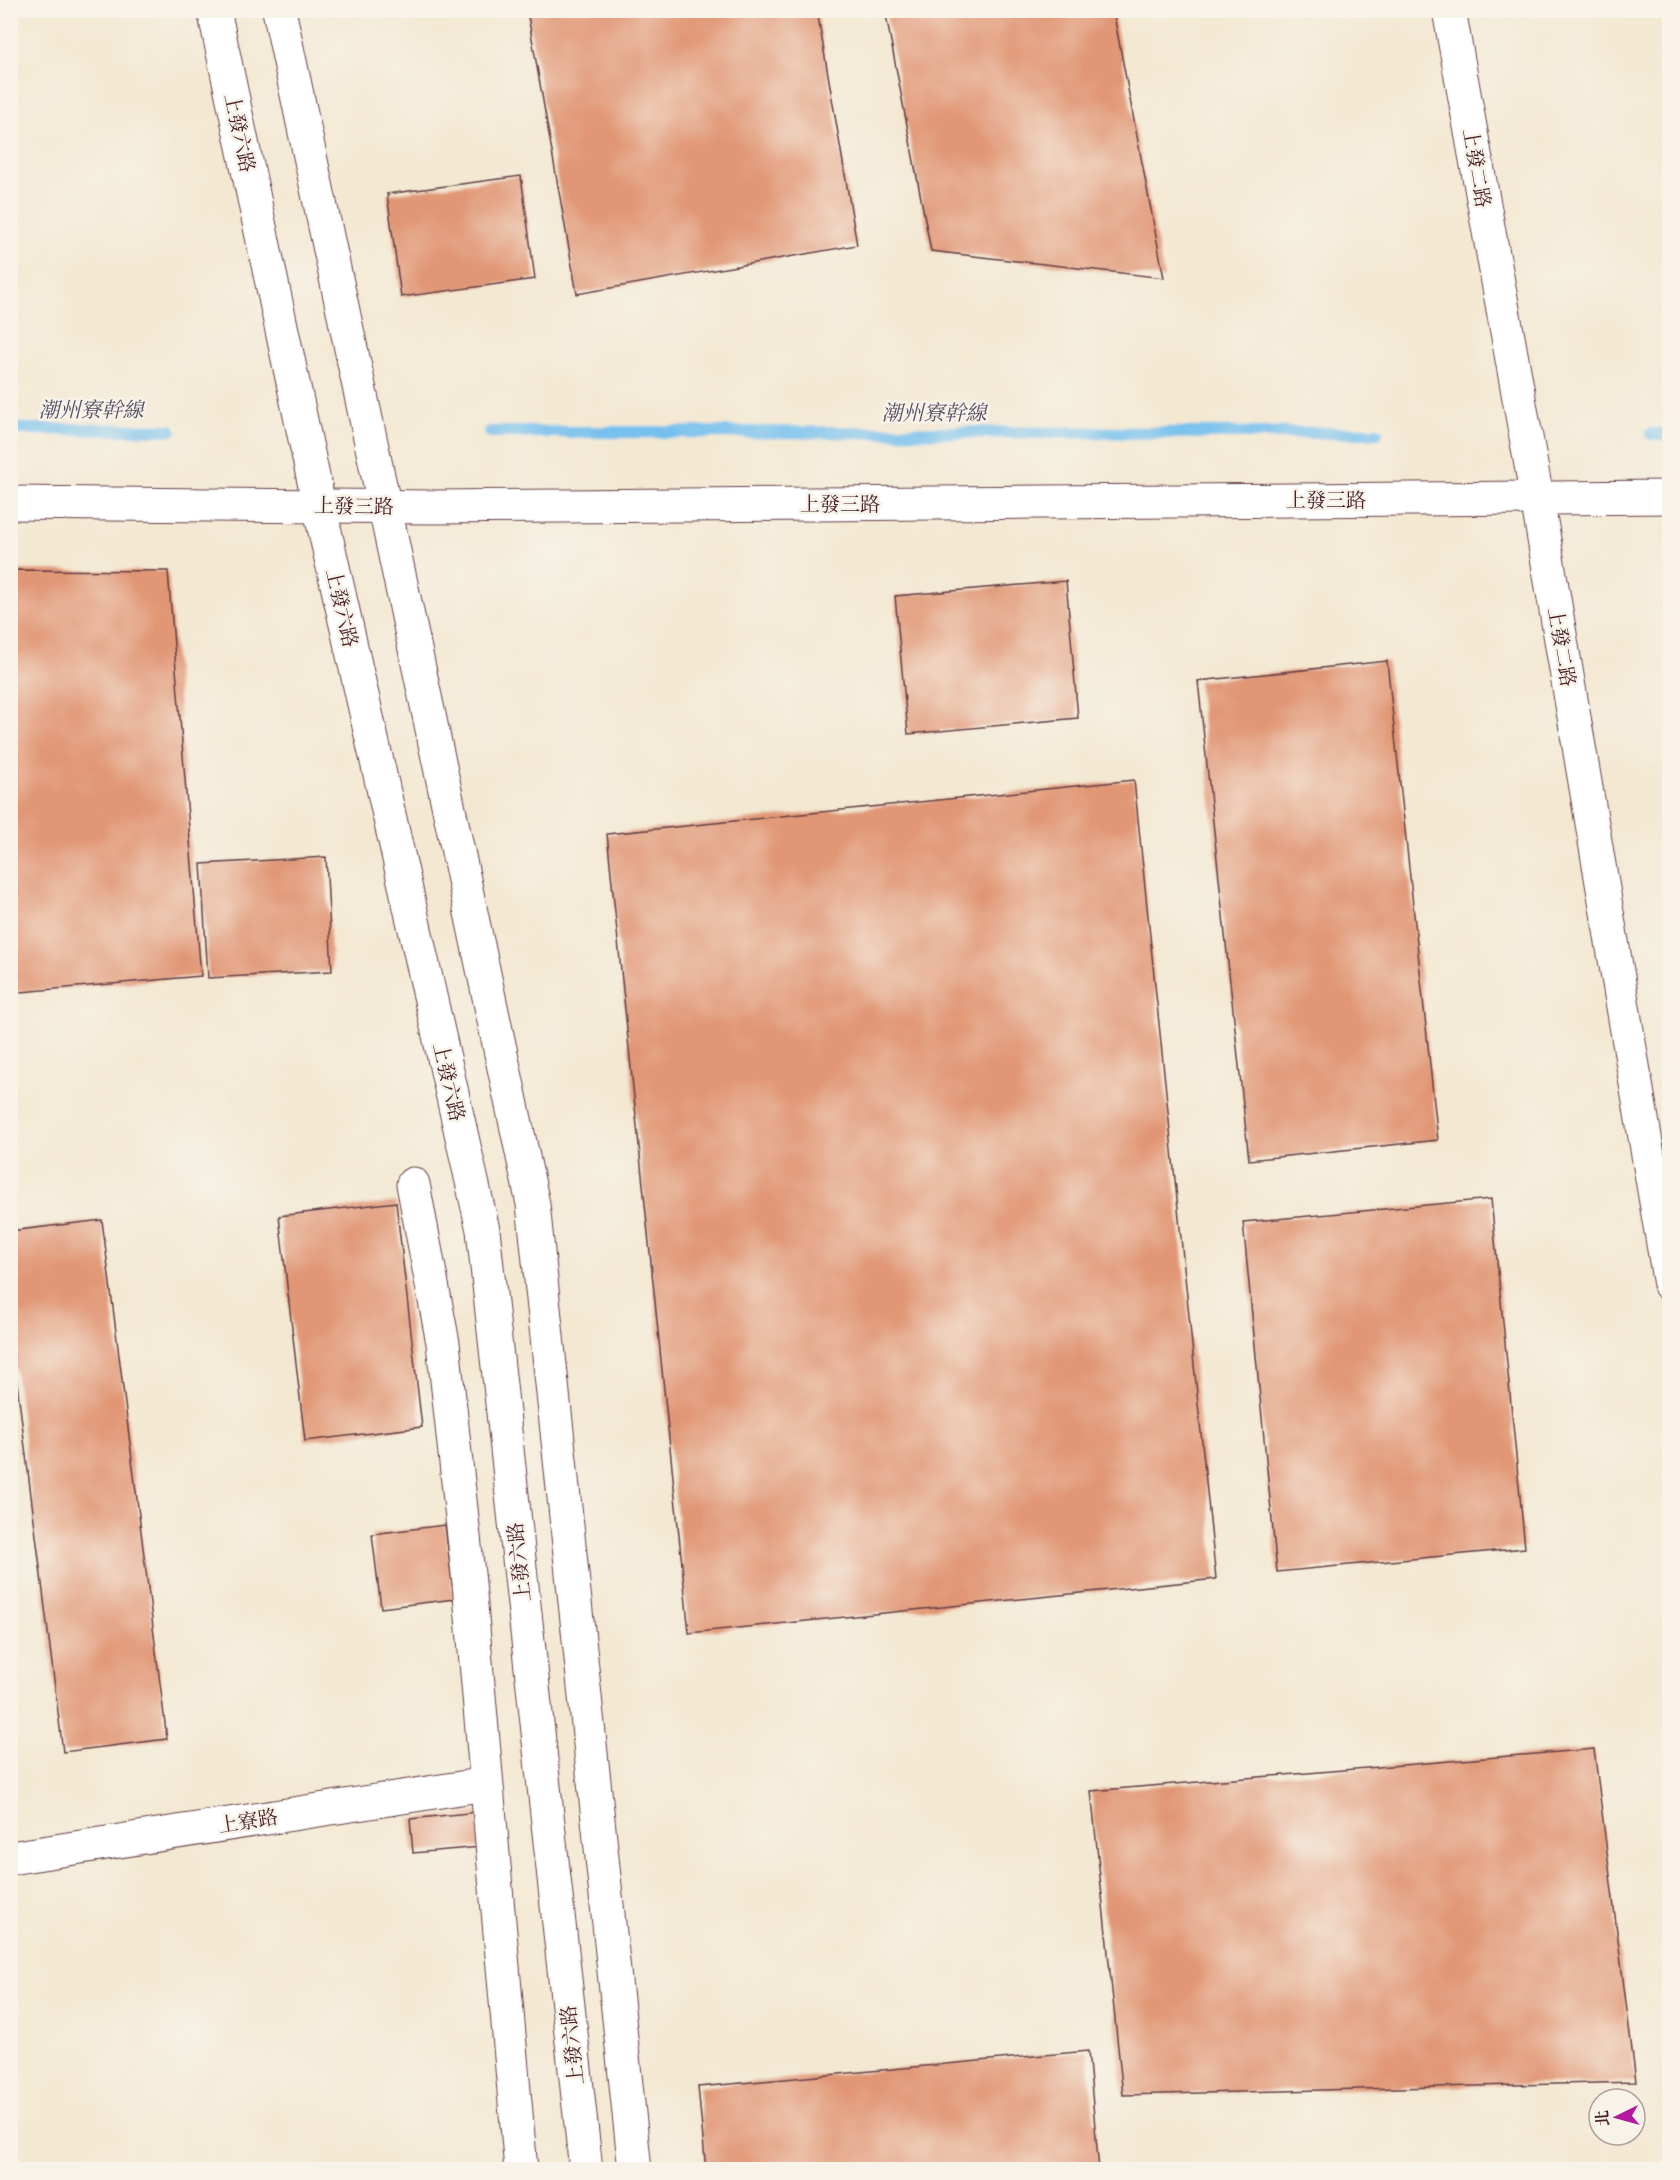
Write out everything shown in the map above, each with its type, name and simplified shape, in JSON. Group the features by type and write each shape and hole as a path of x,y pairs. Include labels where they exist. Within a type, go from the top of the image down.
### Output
{"street":[{"name":"上發六路","path":"214,10 319,505 483,1230 586,2169"},
{"path":"279,10 533,1204 635,2169"},
{"name":"上發二路","path":"1449,10 1537,498 1670,1285"},
{"name":"上發三路","path":"10,503 455,507 1670,497"},
{"path":"413,1184 443,1344 469,1583 521,2169"},
{"name":"上寮路","path":"10,1858 486,1784"}],"building":[{"path":"527,10 817,10 857,245 577,294"},
{"path":"885,10 1113,10 1164,278 931,251"},
{"path":"521,176 535,279 401,297 387,194"},
{"path":"10,570 168,571 201,976 10,993"},
{"path":"1066,581 1078,718 908,734 895,596"},
{"path":"1670,603 1670,632 1668,632 1663,604"},
{"path":"1387,661 1438,1140 1249,1160 1198,681"},
{"path":"1134,780 1216,1579 689,1633 607,834"},
{"path":"326,857 332,971 208,978 201,864"},
{"path":"1491,1199 1525,1548 1277,1572 1243,1222"},
{"path":"396,1202 422,1427 305,1441 279,1216"},
{"path":"102,1220 167,1739 63,1752 10,1327 10,1231"},
{"path":"445,1525 454,1599 381,1608 372,1534"},
{"path":"1594,1749 1636,2082 1123,2095 1091,1791"},
{"path":"478,1812 481,1847 413,1853 410,1819"},
{"path":"1088,2051 1099,2170 706,2170 698,2087"}],"waterway":[{"name":"潮州寮幹線","path":"10,429 171,430"},
{"name":"潮州寮幹線","path":"490,432 1377,433"},
{"name":"潮州寮幹線","path":"1651,434 1670,434"}]}
